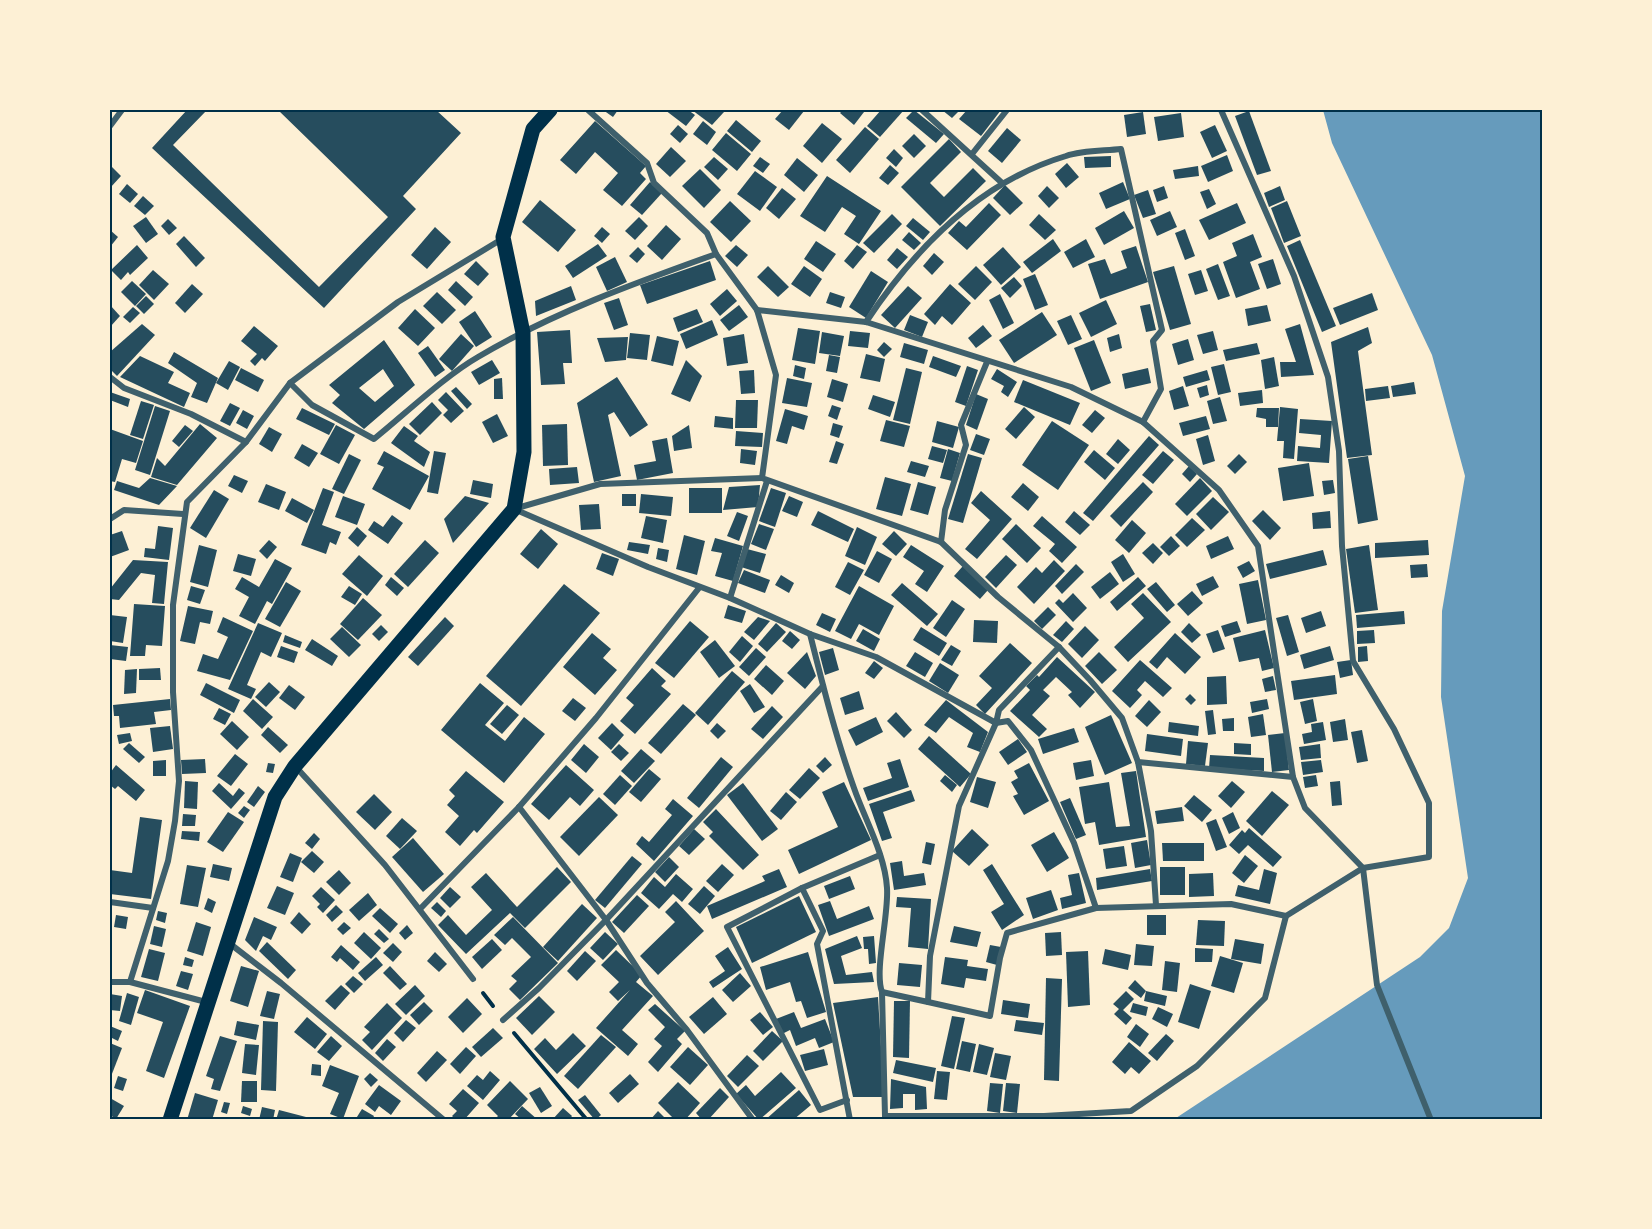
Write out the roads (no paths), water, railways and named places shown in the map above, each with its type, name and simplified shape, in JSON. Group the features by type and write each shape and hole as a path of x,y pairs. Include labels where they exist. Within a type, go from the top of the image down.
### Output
{"main road":[{"path":"170,1119 275,797 295,766 514,509 524,452 523,333 503,237 533,129 550,110"}],"street":[{"path":"110,126 122,110"},
{"path":"588,110 647,163 654,183 707,233 716,254 756,310 776,375 765,479 730,598"},
{"path":"922,110 972,153 1001,182"},
{"path":"972,153 1007,110"},
{"path":"810,634 853,787 880,855 887,888 882,965 878,981 882,992 885,1118 1044,1116 1131,1111 1197,1066 1265,998 1286,916 1363,868 1429,857 1429,803 1394,729 1353,661 1342,546 1339,451 1328,377 1294,276 1221,110"},
{"path":"866,322 892,283 952,220 1001,182 1068,155 1121,149 1162,330 1154,341 1161,389 1143,422"},
{"path":"130,982 168,861 179,782 173,692 173,605 183,514 187,502 246,442 290,383 398,302 503,237"},
{"path":"290,383 312,405 374,439 476,358 523,333 634,283 716,254"},
{"path":"756,310 866,322 1071,387 1143,422 1219,490 1258,546 1293,777 1305,808 1363,868 1377,986 1431,1119"},
{"path":"941,542 945,510 966,445 961,425 987,362"},
{"path":"110,377 124,388 191,414 246,442"},
{"path":"514,509 600,484 765,479 941,542 998,597 1059,646 1122,718 1138,762 1151,831 1156,905"},
{"path":"514,509 699,588 730,598 810,634 876,657 996,723 1008,721 1032,750 1074,843 1096,908"},
{"path":"110,519 124,510 183,514"},
{"path":"420,909 519,807 596,718 699,588"},
{"path":"928,1002 930,956 958,806 996,723 999,710 1059,646"},
{"path":"503,1020 539,988 606,920 823,686"},
{"path":"1138,762 1293,777"},
{"path":"295,766 385,865 473,979"},
{"path":"519,807 606,920 647,982 687,1030 753,1119"},
{"path":"848,1100 820,1110 727,927 802,888 880,855"},
{"path":"802,888 823,931 817,944 850,1119"},
{"path":"110,902 153,908"},
{"path":"882,992 990,1017 1000,958 1007,933 1096,908 1232,904 1286,916"},
{"path":"228,942 281,983 444,1119"},
{"path":"110,982 130,982 207,1002"}],"water":[{"path":"1323,110 1542,110 1542,1119 1173,1120 1420,957 1449,928 1468,878 1441,697 1442,611 1465,476 1432,355 1332,143"}]}
